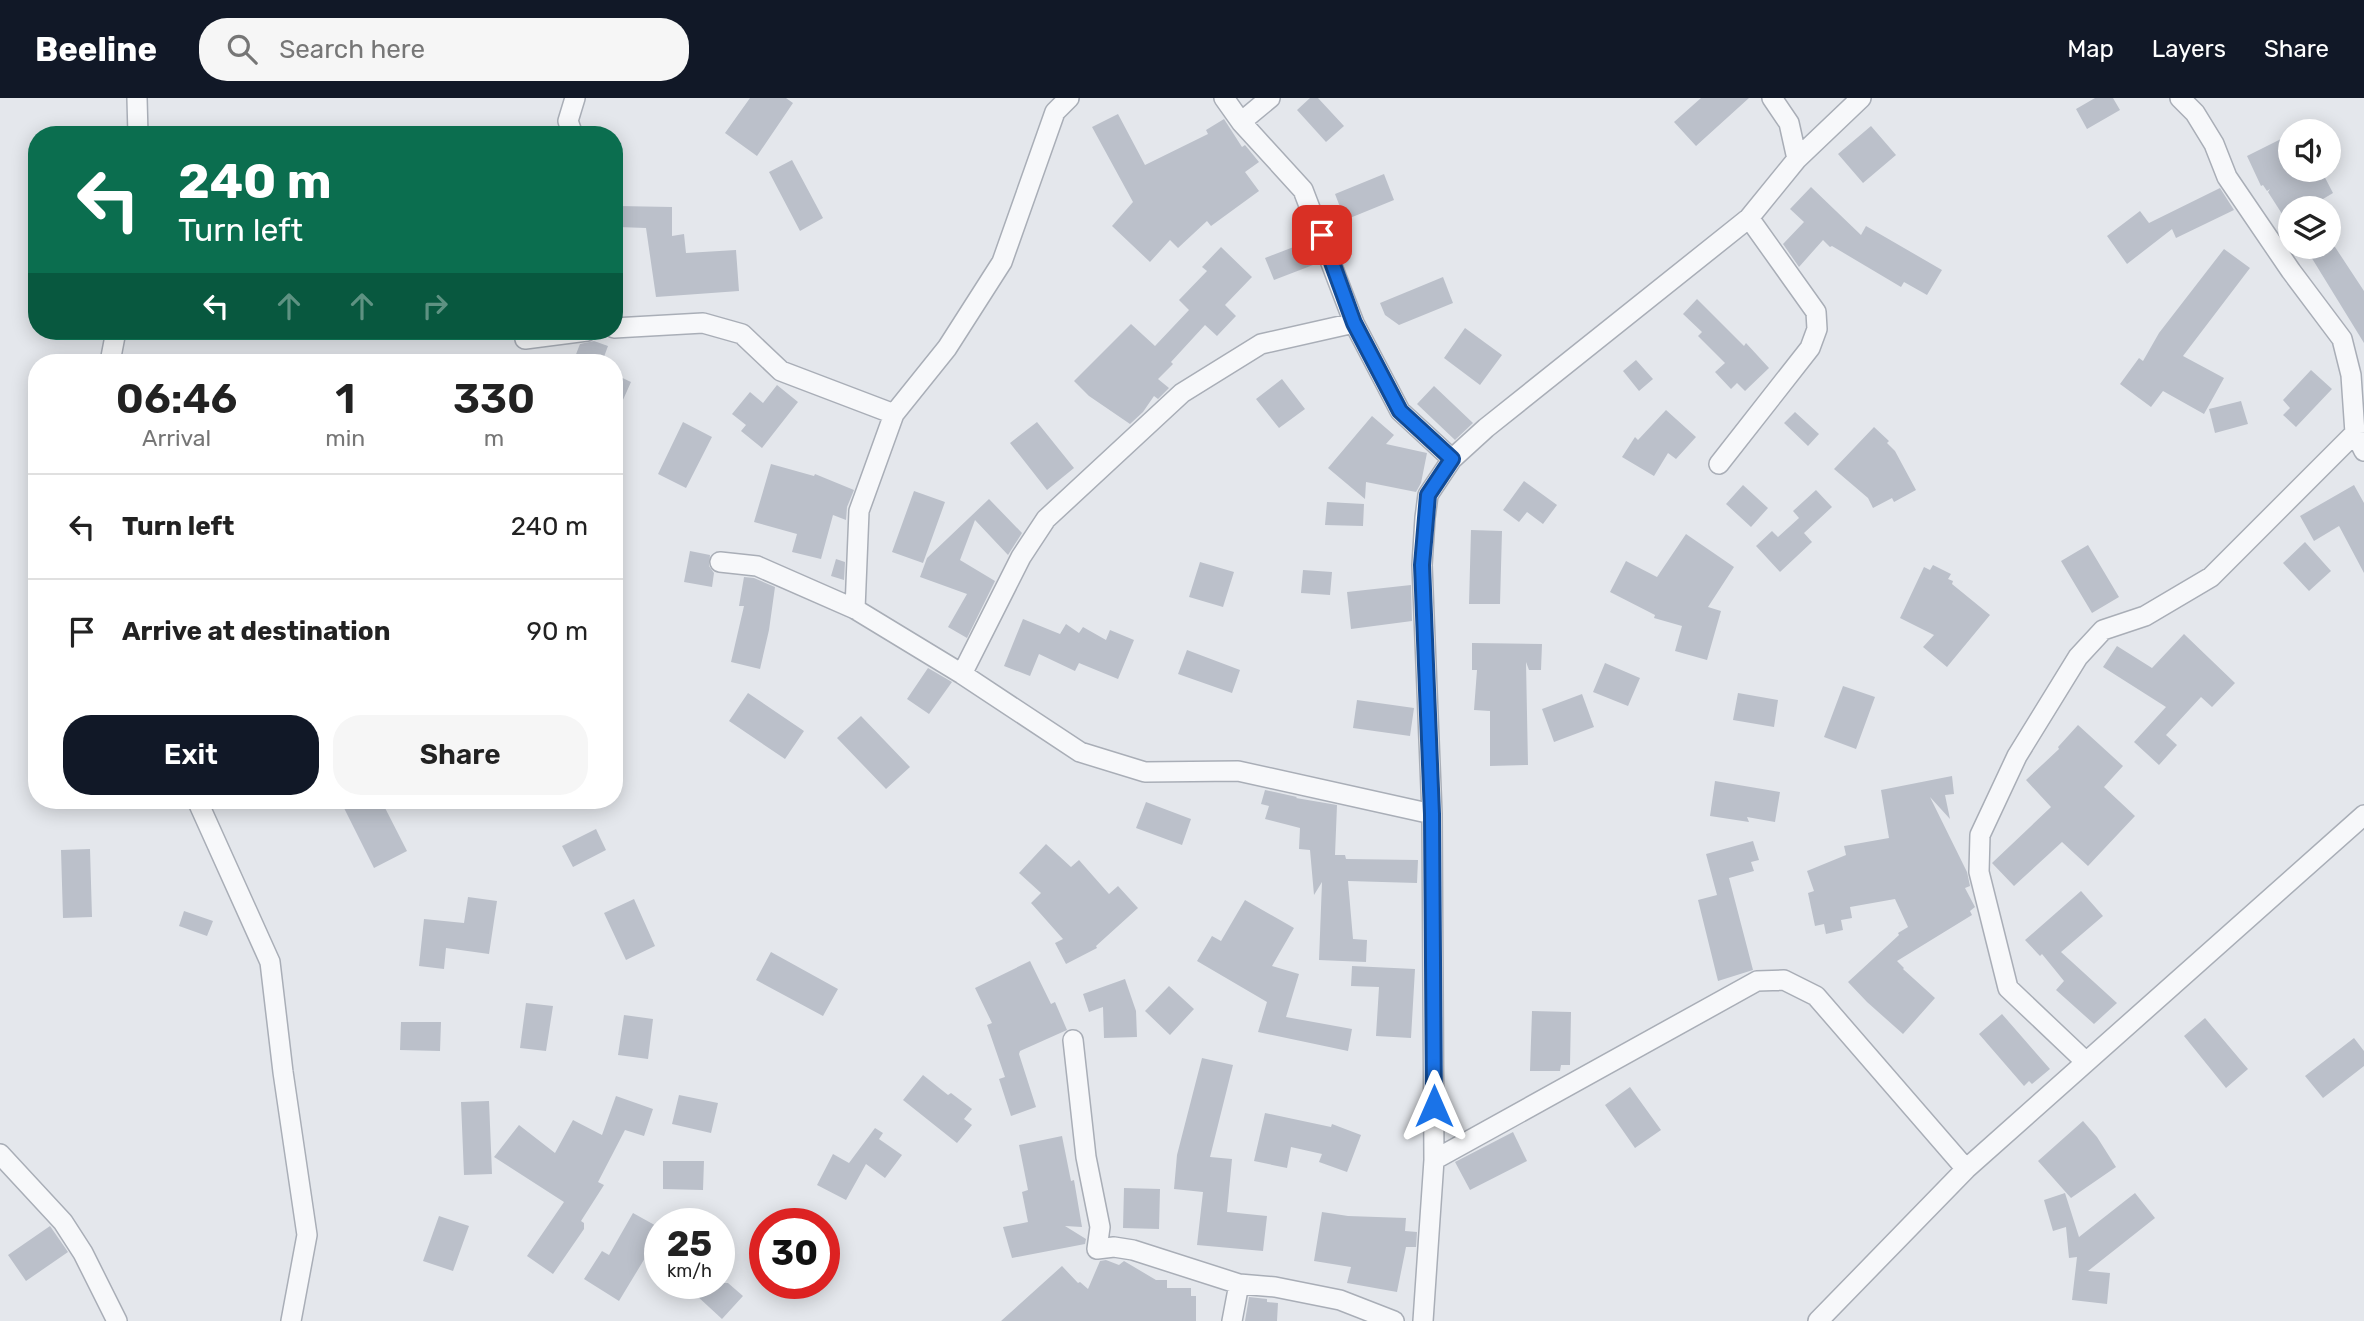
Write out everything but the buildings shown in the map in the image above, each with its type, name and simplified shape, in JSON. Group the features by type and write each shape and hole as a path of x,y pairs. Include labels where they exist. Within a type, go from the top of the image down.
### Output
{"street":[{"path":"137,98 138,126"},
{"path":"570,126 568,121 575,98"},
{"path":"855,609 859,511 894,414 947,348 1002,262 1055,112 1069,98"},
{"path":"1224,98 1241,122 1303,190 1354,323 1400,411 1452,459"},
{"path":"1241,122 1270,98"},
{"path":"1772,98 1789,123 1797,159"},
{"path":"1423,1321 1434,1160 1432,814 1422,565 1428,495 1452,459 1486,428 1749,219 1797,159 1861,98"},
{"path":"2180,98 2195,113 2214,144 2227,177 2291,271 2342,339 2351,375 2355,433 2364,451"},
{"path":"1719,464 1811,348 1817,329 1815,312 1749,219"},
{"path":"623,327 703,323 742,334 781,371 894,414"},
{"path":"962,674 1021,557 1046,519 1182,393 1261,344 1354,323"},
{"path":"2085,1061 2008,988 1979,872 1980,835 2017,756 2078,657 2103,631 2145,616 2211,577 2355,433"},
{"path":"720,562 757,566 855,609 962,674 1080,751 1145,772 1238,771 1432,814"},
{"path":"201,809 270,962 307,1235 291,1321"},
{"path":"1818,1321 1966,1169 2364,815"},
{"path":"1434,1160 1756,981 1784,980 1816,996 1966,1169"},
{"path":"1073,1040 1086,1157 1100,1227 1097,1249 1114,1247 1133,1250 1239,1284 1275,1287 1340,1300 1394,1321"},
{"path":"0,1154 63,1222 83,1253 117,1321"},
{"path":"1232,1321 1239,1284"}],"route":[{"path":"1322,235 1354,323 1400,411 1452,459 1428,495 1422,565 1432,814 1434,1106"}]}
